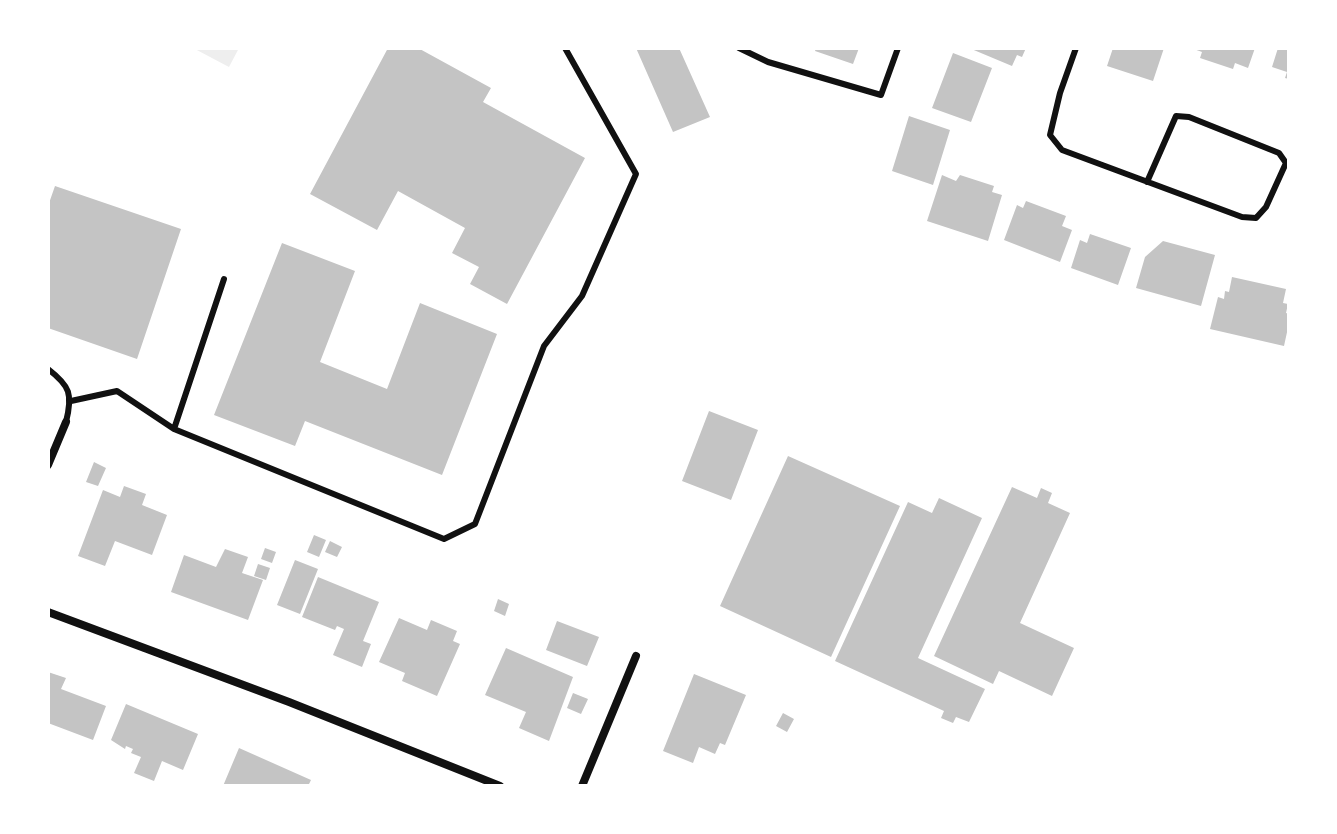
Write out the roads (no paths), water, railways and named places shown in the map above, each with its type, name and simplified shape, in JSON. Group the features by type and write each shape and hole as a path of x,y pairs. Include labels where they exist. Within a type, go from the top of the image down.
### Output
{"street":[{"path":"48,465 66,422"},
{"path":"48,612 289,702 500,786"},
{"path":"582,786 636,656"}],"lane":[{"path":"71,401 117,391 174,429 444,539 475,524 544,346 582,296 636,174 565,48"},
{"path":"739,48 768,62 881,95 898,48"},
{"path":"1076,48 1060,93 1050,135 1062,150 1147,182 1242,217 1256,218 1266,207 1286,163 1279,153 1189,117 1176,116 1147,182"},
{"path":"174,429 224,279"},
{"path":"48,369 64,381 71,401 66,422"}]}
